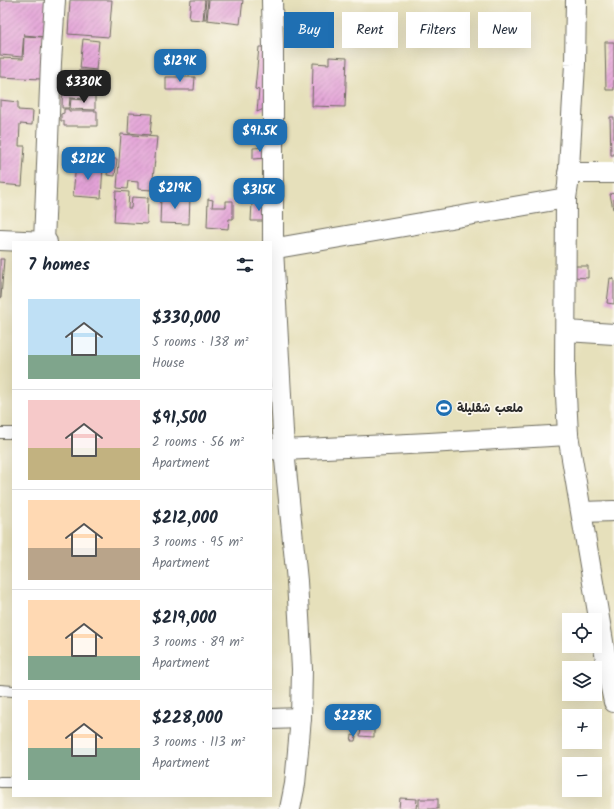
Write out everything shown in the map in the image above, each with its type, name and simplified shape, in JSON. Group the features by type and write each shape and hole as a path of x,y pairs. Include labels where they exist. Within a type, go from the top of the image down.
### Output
{"street":[{"path":"46,241 51,62 55,0"},
{"path":"272,0 272,250 277,450 297,588 302,669 301,718 295,784 290,809"},
{"path":"576,0 575,64 566,198 565,374 568,435 613,689"},
{"path":"568,173 614,173"},
{"path":"272,250 566,198"},
{"path":"0,240 23,241"},
{"path":"566,331 614,334"},
{"path":"277,450 437,443 568,435"},
{"path":"582,512 614,511"},
{"path":"272,719 301,718"}],"lane":[{"path":"0,433 12,433"},
{"path":"0,690 12,691"},
{"path":"0,782 12,782"}],"building":[{"path":"0,0 49,0 46,37 24,35 24,33 22,57 0,55"},
{"path":"70,0 112,0 109,37 68,34"},
{"path":"191,0 205,0 203,20 189,19"},
{"path":"206,0 208,0 206,19 204,19"},
{"path":"209,0 243,0 240,24 207,20"},
{"path":"24,36 43,37 41,79 0,77 0,58 23,59"},
{"path":"83,39 99,41 96,70 80,68"},
{"path":"605,42 614,42 614,90 606,90"},
{"path":"259,47 269,47 268,107 257,112 259,90 255,89"},
{"path":"329,57 347,58 345,107 312,106 313,63 329,64"},
{"path":"79,70 97,71 96,95 85,94 85,99 70,98 69,108 62,108 63,72 79,73"},
{"path":"166,77 195,77 194,90 166,90"},
{"path":"86,96 95,96 95,110 70,109 71,99 86,100"},
{"path":"0,100 18,102 18,110 33,111 32,125 20,124 19,146 25,146 22,186 0,184"},
{"path":"64,109 69,109 69,111 97,111 97,126 64,126 64,121 61,121 61,114 64,113"},
{"path":"129,113 152,114 150,135 128,133"},
{"path":"610,117 614,117 614,155 611,155"},
{"path":"121,134 157,137 152,190 138,189 138,182 128,181 127,189 117,188"},
{"path":"266,147 267,158 253,159 253,148"},
{"path":"109,159 117,159 115,176 107,175"},
{"path":"76,163 103,166 101,198 73,196"},
{"path":"116,191 129,192 128,208 131,208 132,197 148,198 147,224 114,222"},
{"path":"614,193 614,209 613,209 610,194"},
{"path":"161,196 190,196 189,224 160,223"},
{"path":"208,199 213,200 212,207 226,207 226,201 233,201 233,219 229,219 228,229 207,227"},
{"path":"252,202 263,202 263,207 268,207 267,221 251,221"},
{"path":"0,259 4,259 1,298 0,298"},
{"path":"575,266 588,266 588,278 574,277"},
{"path":"610,278 614,279 614,304 607,303"},
{"path":"361,728 374,729 374,737 360,736"},
{"path":"352,735 356,736 355,741 351,741"},
{"path":"400,798 417,799 416,809 399,809"},
{"path":"419,799 438,799 438,809 419,809"}],"place":[{"name":"ملعب شقليلة","path":"444,408"}]}
